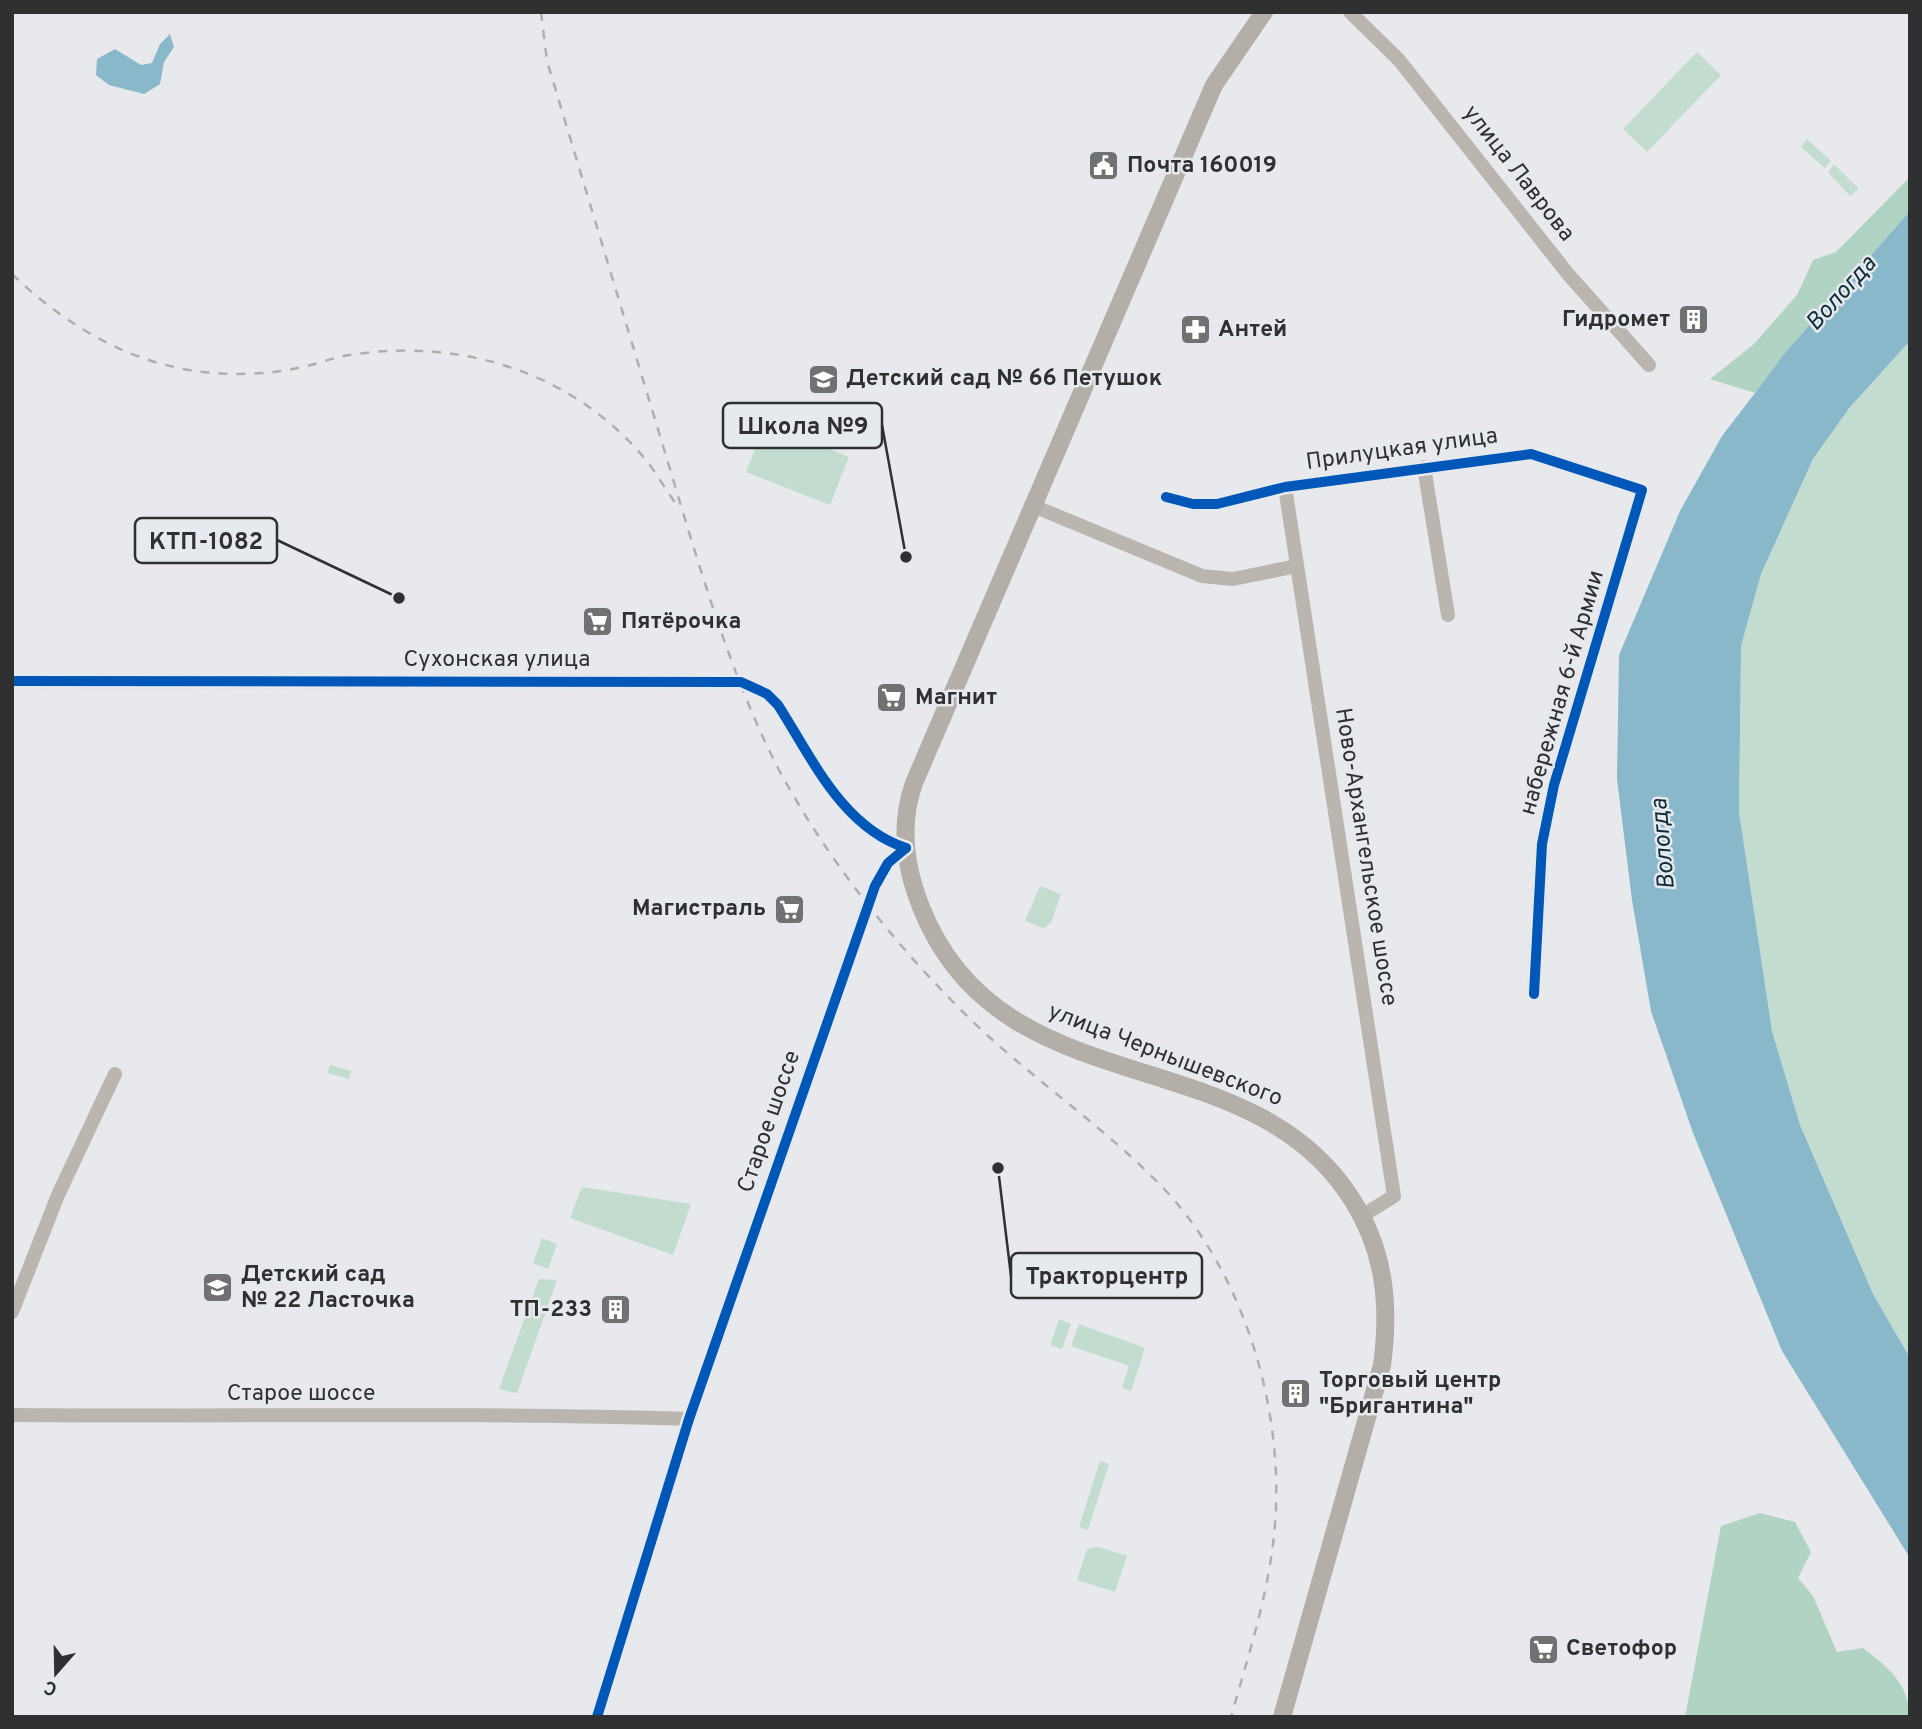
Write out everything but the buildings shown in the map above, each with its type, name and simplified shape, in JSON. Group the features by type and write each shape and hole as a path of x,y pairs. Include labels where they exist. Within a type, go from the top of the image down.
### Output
{"main road":[{"name":"улица Чернышевского","path":"1264,12 1214,85 1031,505 914,783 907,807 905,848 913,887 939,944 954,966 993,1005 1037,1034 1072,1049 1224,1100 1284,1128 1311,1149 1342,1182 1362,1216 1377,1252 1384,1280 1387,1329 1382,1364 1282,1717"}],"street":[{"name":"улица Лаврова","path":"1350,12 1399,60 1568,274 1649,365"},
{"name":"Прилуцкая улица","path":"1166,497 1193,504 1217,504 1285,487 1531,454 1642,490"},
{"path":"1424,467 1448,615"},
{"name":"Ново-Архангельское шоссе","path":"1285,487 1394,1196 1362,1216"},
{"name":"набережная 6-й Армии","path":"1534,994 1542,844 1554,785 1642,490"},
{"path":"1031,505 1202,576 1233,579 1297,566"},
{"name":"Сухонская улица","path":"12,681 741,682 767,694 778,705 855,820 888,842 905,848"},
{"name":"Старое шоссе","path":"12,1415 325,1417 511,1414 689,1419 875,886 888,863 905,848"},
{"path":"12,1312 58,1195 115,1074"},
{"path":"597,1717 689,1419"}],"green space":[{"path":"1697,52 1721,75 1647,152 1623,129"},
{"path":"1807,139 1831,161 1825,168 1801,147"},
{"path":"1834,164 1857,187 1858,190 1850,196 1828,172"},
{"path":"1910,177 1910,211 1784,354 1755,393 1710,379 1754,344 1797,295 1813,260 1836,252"},
{"path":"1910,341 1910,1358 1873,1294 1800,1125 1772,1031 1739,812 1741,646 1761,574 1813,459 1850,407"},
{"path":"765,423 849,457 830,505 746,472"},
{"path":"1040,886 1061,894 1051,923 1043,928 1025,921"},
{"path":"330,1065 351,1071 349,1079 327,1073"},
{"path":"582,1187 691,1204 673,1255 570,1218"},
{"path":"542,1238 557,1244 548,1269 533,1263"},
{"path":"539,1279 557,1280 517,1393 499,1389"},
{"path":"1059,1319 1071,1324 1062,1349 1050,1345"},
{"path":"1079,1324 1145,1348 1131,1391 1122,1388 1129,1366 1071,1346"},
{"path":"1100,1461 1109,1464 1088,1530 1079,1527"},
{"path":"1760,1513 1795,1522 1811,1552 1798,1578 1813,1596 1837,1652 1863,1648 1880,1662 1901,1685 1909,1705 1910,1717 1685,1717 1721,1526"},
{"path":"1099,1547 1127,1556 1115,1592 1077,1580 1087,1549"}],"water":[{"path":"170,34 174,47 164,62 160,84 144,94 109,85 96,75 97,59 115,49 141,65 152,63 160,44"},
{"name":"Вологда","path":"1910,211 1910,341 1850,407 1813,459 1761,574 1741,646 1739,812 1772,1031 1800,1125 1873,1294 1910,1358 1910,1558 1782,1351 1693,1133 1651,1011 1632,900 1617,779 1619,655 1680,511 1722,436 1784,354"}],"railway":[{"path":"541,12 547,61 703,577 745,697 779,770 817,834 885,926 935,983 986,1034 1117,1144 1166,1191 1194,1225 1218,1263 1238,1304 1254,1347 1265,1391 1273,1436 1276,1480 1275,1524 1269,1573 1231,1717"},
{"path":"12,274 56,311 104,341 130,353 184,369 224,374 267,373 304,367 344,356 386,351 428,351 470,357 510,367 548,383 584,403 617,429 646,460 676,504"}],"cycle path":[{"path":"1166,497 1193,504 1217,504 1285,487 1531,454 1642,490 1554,785 1542,844 1534,994"},
{"path":"12,681 741,682 767,694 778,705 817,768 846,808 884,838 906,848"},
{"path":"597,1717 689,1419 875,886 888,863 906,848"}],"place":[{"name":"Почта 160019","path":"1104,166"},
{"name":"Гидромет","path":"1693,320"},
{"name":"Антей","path":"1195,330"},
{"name":"Детский сад № 66 Петушок","path":"823,379"},
{"name":"Школа №9","path":"906,557"},
{"name":"КТП-1082","path":"399,598"},
{"name":"Пятёрочка","path":"598,622"},
{"name":"Магнит","path":"892,698"},
{"name":"Магистраль","path":"789,909"},
{"name":"Тракторцентр","path":"998,1168"},
{"name":"Детский сад № 22 Ласточка","path":"218,1288"},
{"name":"ТП-233","path":"615,1310"},
{"name":"Торговый центр \"Бригантина\"","path":"1296,1394"},
{"name":"Светофор","path":"1543,1649"}]}
